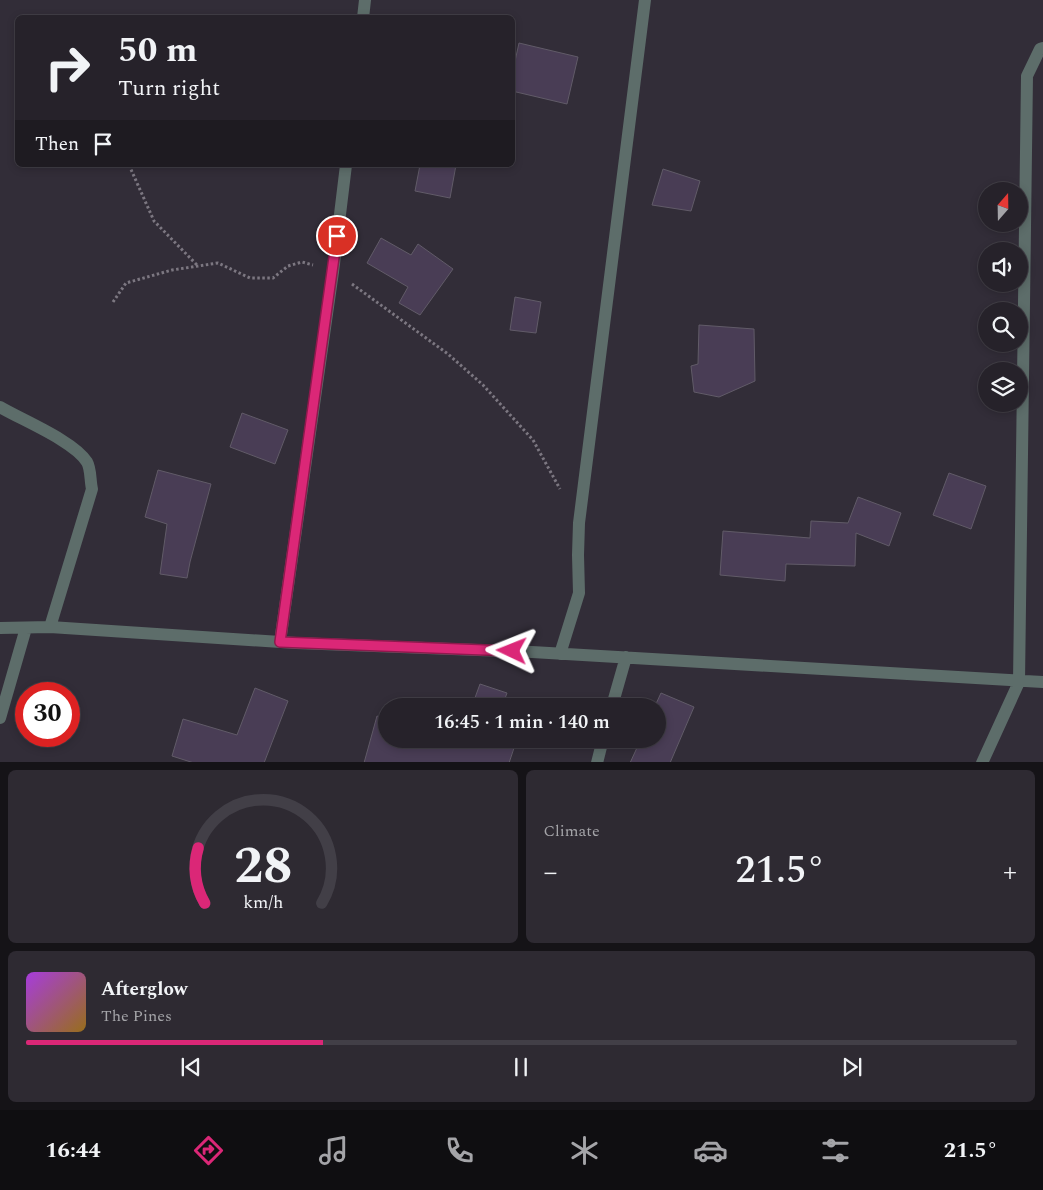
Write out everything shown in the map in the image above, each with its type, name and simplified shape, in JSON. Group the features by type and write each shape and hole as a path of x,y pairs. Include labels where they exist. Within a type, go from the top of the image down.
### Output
{"street":[{"path":"363,15 365,0"},
{"path":"560,654 579,593 579,523 645,0"},
{"path":"982,762 1020,682 1027,76 1040,49 1043,48"},
{"path":"280,642 333,272 346,167"},
{"path":"0,408 78,451 87,462 89,468 92,488 50,627"},
{"path":"0,628 50,627 280,642 560,654 1043,682"},
{"path":"0,718 26,628"},
{"path":"614,698 626,658"},
{"path":"597,762 601,748"}],"path":[{"path":"130,167 154,221 198,267"},
{"path":"113,302 126,283 172,270 218,263 250,278 273,278 288,266 302,262 319,266 363,290 466,368 533,440 560,490"}],"building":[{"path":"519,43 578,57 567,104 515,92 515,61"},
{"path":"420,167 456,167 450,198 415,191"},
{"path":"663,169 700,181 691,211 652,205"},
{"path":"381,238 411,255 418,244 453,269 420,315 399,303 408,287 367,263"},
{"path":"515,297 541,302 536,333 510,330"},
{"path":"699,325 754,329 755,381 719,397 694,392 691,366 698,364"},
{"path":"242,413 288,430 275,464 230,447"},
{"path":"158,470 211,484 187,578 160,574 167,524 145,517"},
{"path":"949,473 986,486 971,529 933,515"},
{"path":"858,497 901,513 889,546 856,533 855,566 786,564 785,581 720,575 723,531 810,538 811,521 848,523"},
{"path":"480,684 507,693 505,698 475,698"},
{"path":"255,688 288,701 264,762 191,762 172,756 183,719 237,735"},
{"path":"661,693 694,707 670,762 630,762 637,748 666,748 666,698 659,698"},
{"path":"377,716 378,748 514,748 509,762 364,762"}],"route":[{"path":"337,236 280,642 512,651"}]}
